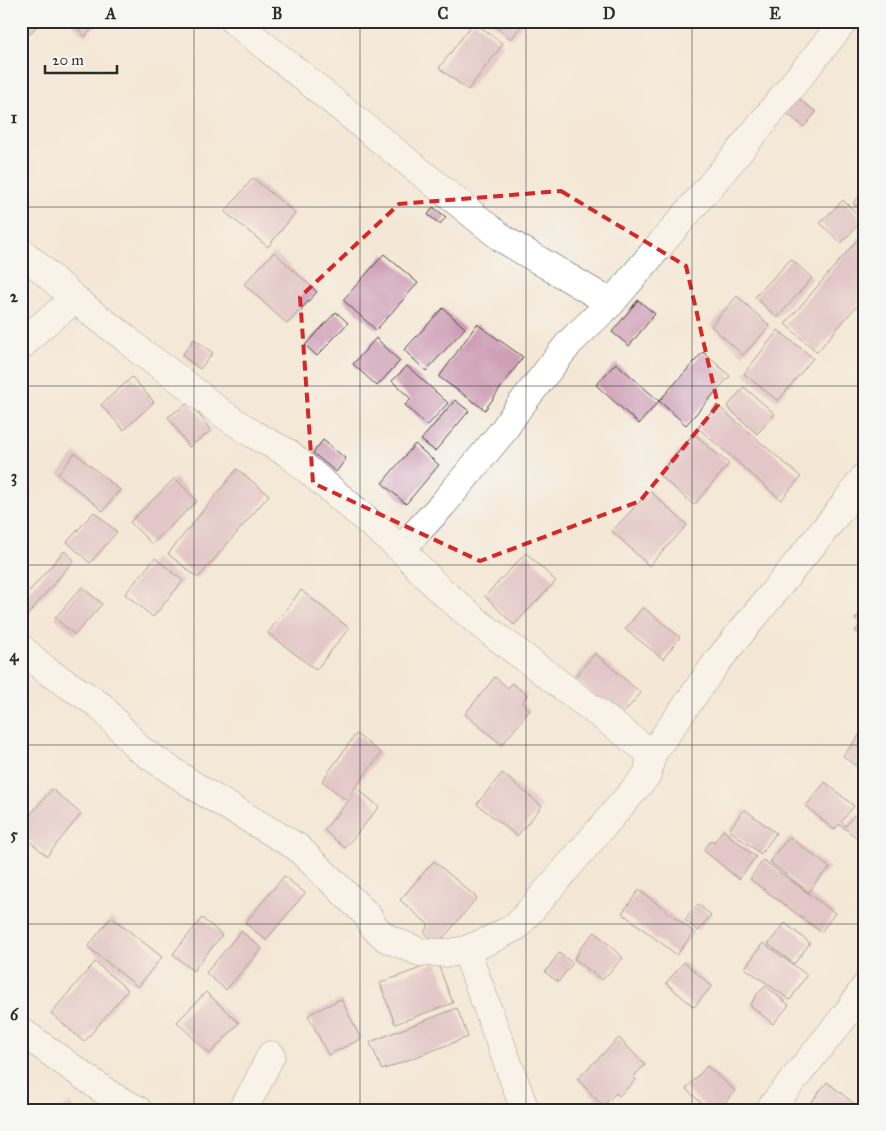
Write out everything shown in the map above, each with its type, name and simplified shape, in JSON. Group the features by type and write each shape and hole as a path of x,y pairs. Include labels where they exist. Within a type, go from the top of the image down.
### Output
{"street":[{"path":"234,21 504,239 611,303"},
{"path":"401,550 443,504 497,438 570,342 611,303 737,154 844,21"},
{"path":"21,251 75,299 141,352 223,414 253,434 288,453 401,550 438,588 480,624 652,754"},
{"path":"21,346 39,328 75,299"},
{"path":"21,648 47,671 101,706 138,748 202,791 297,847 368,916 373,926 386,938 420,952 449,953 466,950 517,926 648,775 652,754 717,662 837,514 865,476"},
{"path":"466,950 526,1110"},
{"path":"769,1110 848,1012 865,986"},
{"path":"21,1031 110,1095 138,1110"},
{"path":"242,1110 271,1055"}],"highlighted area":[{"path":"561,191 686,266 718,405 640,501 480,561 313,483 300,297 399,204"}],"building":[{"path":"21,21 42,21 21,43"},
{"path":"70,21 100,21 85,36"},
{"path":"489,21 525,21 511,39"},
{"path":"474,22 503,44 468,90 439,68"},
{"path":"795,96 816,112 804,127 784,111"},
{"path":"253,178 295,213 268,247 225,212"},
{"path":"865,190 865,214 853,203"},
{"path":"843,200 863,220 841,243 820,223"},
{"path":"433,207 446,217 440,224 428,215"},
{"path":"865,231 865,296 817,352 785,324"},
{"path":"274,252 317,292 287,324 244,284"},
{"path":"384,254 418,283 376,330 343,300"},
{"path":"791,259 812,278 777,318 755,297"},
{"path":"737,296 770,326 743,355 711,326"},
{"path":"638,300 655,314 629,346 612,332"},
{"path":"443,308 465,328 426,371 404,350"},
{"path":"336,312 348,323 317,356 305,345"},
{"path":"477,324 523,357 485,410 439,377"},
{"path":"778,330 813,358 778,401 744,374"},
{"path":"376,338 400,361 377,386 353,364"},
{"path":"194,339 213,353 200,369 182,355"},
{"path":"703,352 730,376 686,425 659,401"},
{"path":"616,363 659,401 639,424 596,385"},
{"path":"407,366 448,403 427,426 405,405 411,399 392,381"},
{"path":"132,377 154,402 124,430 101,405"},
{"path":"744,387 775,414 757,434 727,407"},
{"path":"455,400 469,411 435,451 421,440"},
{"path":"190,402 211,431 189,447 168,417"},
{"path":"717,405 801,477 781,500 698,428"},
{"path":"694,434 729,464 694,505 659,475"},
{"path":"323,440 346,459 336,472 313,453"},
{"path":"415,444 439,465 406,504 382,483"},
{"path":"75,453 120,490 103,511 58,474"},
{"path":"237,469 269,495 198,578 168,554"},
{"path":"175,478 197,501 152,544 130,522"},
{"path":"650,491 687,525 649,566 612,531"},
{"path":"94,512 117,532 90,563 67,542"},
{"path":"64,551 74,560 24,619 21,616 21,601"},
{"path":"526,553 556,581 514,625 485,596"},
{"path":"155,558 183,581 153,617 125,594"},
{"path":"82,587 102,604 75,635 55,618"},
{"path":"301,590 349,628 316,670 268,633"},
{"path":"643,607 680,637 663,659 625,629"},
{"path":"865,608 865,639 855,631 861,624 855,619"},
{"path":"595,653 641,693 620,717 574,678"},
{"path":"495,677 508,688 512,683 527,695 522,703 530,710 502,745 465,714"},
{"path":"865,728 865,773 843,756"},
{"path":"356,734 381,753 346,800 322,781"},
{"path":"502,773 542,806 517,836 477,804"},
{"path":"825,782 854,806 841,822 846,826 854,815 865,823 865,844 839,824 834,830 806,806"},
{"path":"52,789 81,814 47,856 21,834 21,826"},
{"path":"358,789 379,807 345,848 324,830"},
{"path":"744,809 776,833 761,854 729,830"},
{"path":"723,830 756,857 739,879 703,850 712,840 714,842"},
{"path":"790,837 830,868 818,879 809,893 770,862"},
{"path":"763,860 835,913 821,932 750,879"},
{"path":"434,861 477,898 438,944 424,932 429,925 400,900"},
{"path":"284,876 305,893 266,940 245,923"},
{"path":"639,890 694,932 677,955 622,913"},
{"path":"698,904 711,915 698,931 685,920"},
{"path":"111,917 162,957 138,987 88,947"},
{"path":"202,918 222,935 193,971 173,954"},
{"path":"785,923 810,943 794,964 768,944"},
{"path":"241,931 262,948 226,990 206,973"},
{"path":"595,932 623,958 602,980 574,959 582,946"},
{"path":"763,943 807,975 790,1000 745,968"},
{"path":"559,953 573,963 558,982 545,972"},
{"path":"95,962 128,990 84,1042 51,1013"},
{"path":"437,962 453,1003 395,1024 380,983"},
{"path":"684,962 712,986 694,1007 666,983"},
{"path":"766,986 789,1005 773,1024 750,1005 757,994"},
{"path":"206,992 239,1023 210,1054 177,1022"},
{"path":"341,999 361,1039 328,1055 308,1015"},
{"path":"457,1008 468,1037 382,1070 370,1042"},
{"path":"619,1038 645,1065 633,1077 636,1080 619,1096 616,1093 603,1106 577,1079"},
{"path":"707,1066 735,1091 719,1110 709,1110 686,1089"},
{"path":"827,1082 862,1110 817,1110 810,1104"},
{"path":"70,1103 74,1110 60,1110"}]}
